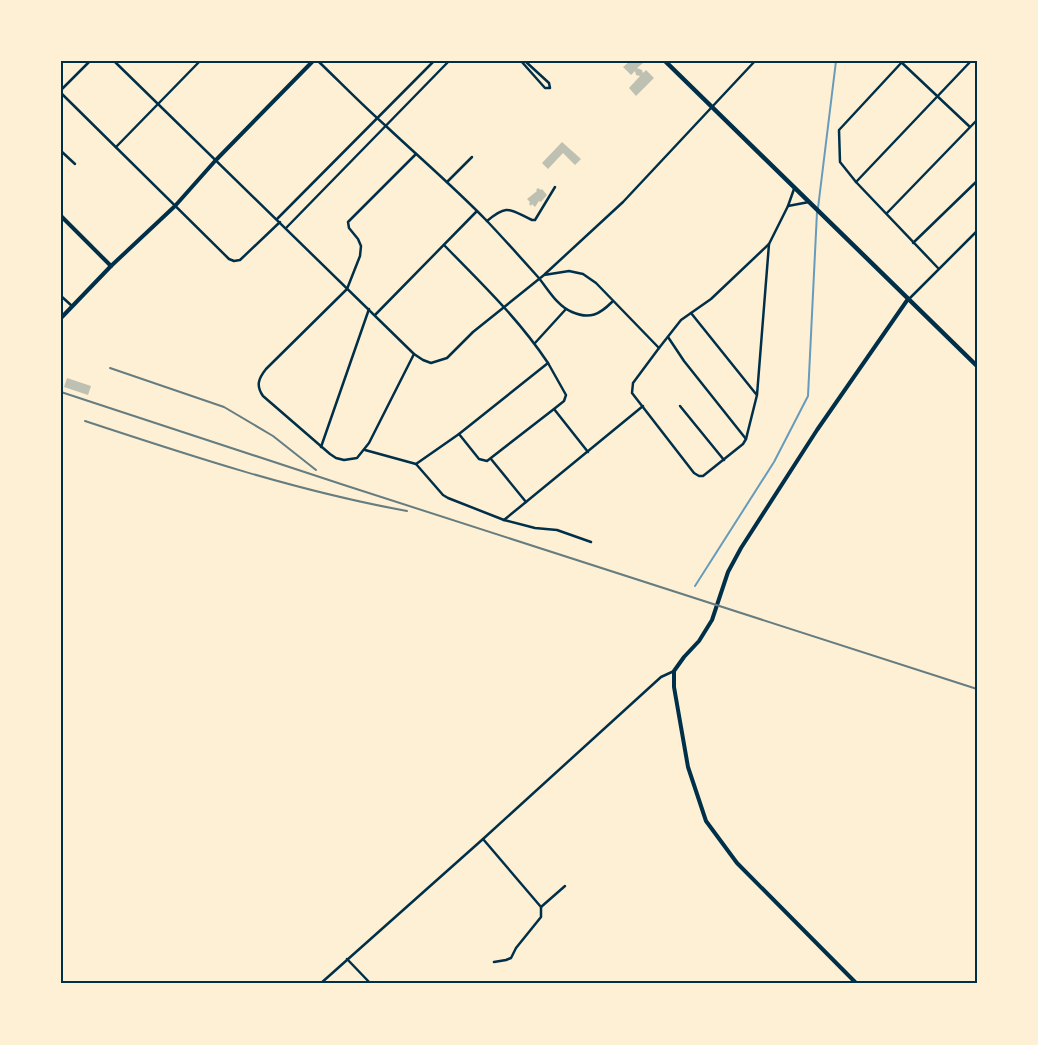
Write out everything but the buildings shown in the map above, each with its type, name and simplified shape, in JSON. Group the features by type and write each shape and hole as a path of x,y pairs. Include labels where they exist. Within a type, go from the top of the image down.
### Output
{"main road":[{"path":"61,318 111,266 175,206 215,161 313,61"},
{"path":"665,61 977,366"},
{"path":"61,216 111,266"},
{"path":"857,984 737,863 706,821 688,767 674,687 674,671 699,641 712,620 728,572 740,548 817,430 908,300"}],"street":[{"path":"90,61 61,92 229,259 234,261 243,258 280,222"},
{"path":"114,61 414,354 431,363 447,358 473,332 544,275 623,202 755,61"},
{"path":"116,147 200,61"},
{"path":"318,61 477,211 566,309 574,314 594,316 602,312 612,301"},
{"path":"277,219 434,61"},
{"path":"286,228 449,61"},
{"path":"521,61 545,88 550,88 549,83 525,61"},
{"path":"856,182 971,61"},
{"path":"938,268 856,182 840,162 839,130 901,62 970,127"},
{"path":"887,213 977,120"},
{"path":"61,151 74,164"},
{"path":"414,354 365,450 357,458 344,460 330,454 263,396 258,384 266,369 347,289 360,256 361,246 358,238 349,228 348,222 416,154"},
{"path":"447,182 472,157"},
{"path":"913,243 977,181"},
{"path":"487,221 496,213 505,209 510,209 535,220 555,187"},
{"path":"769,244 757,395 746,439 743,444 706,476 701,477 696,475 632,393 632,386 677,324 711,299 769,244 788,206 795,187"},
{"path":"788,206 811,204"},
{"path":"375,315 477,211"},
{"path":"908,300 977,231"},
{"path":"444,245 505,307 535,343 566,395 564,401 491,459 484,462 479,459 459,434"},
{"path":"544,275 569,271 583,274 596,283 659,348"},
{"path":"61,296 72,306"},
{"path":"321,447 369,309"},
{"path":"535,343 566,309"},
{"path":"691,313 757,395"},
{"path":"668,337 684,361 746,439"},
{"path":"416,464 459,434 548,362"},
{"path":"504,520 643,406"},
{"path":"680,406 724,460"},
{"path":"554,409 588,452"},
{"path":"365,450 416,464 448,498 504,520 535,528 557,530 591,542"},
{"path":"491,459 526,502"},
{"path":"320,984 484,839 661,677 674,671"},
{"path":"484,839 541,906 541,917 510,958 494,962"},
{"path":"541,906 565,886"},
{"path":"347,959 371,984"}],"waterway":[{"path":"818,208 836,61"},
{"path":"695,586 774,462 808,396 817,212"}],"railway":[{"path":"110,368 224,407 273,436 316,470"},
{"path":"61,392 977,689"},
{"path":"85,421 204,460 285,483 407,511"}]}
